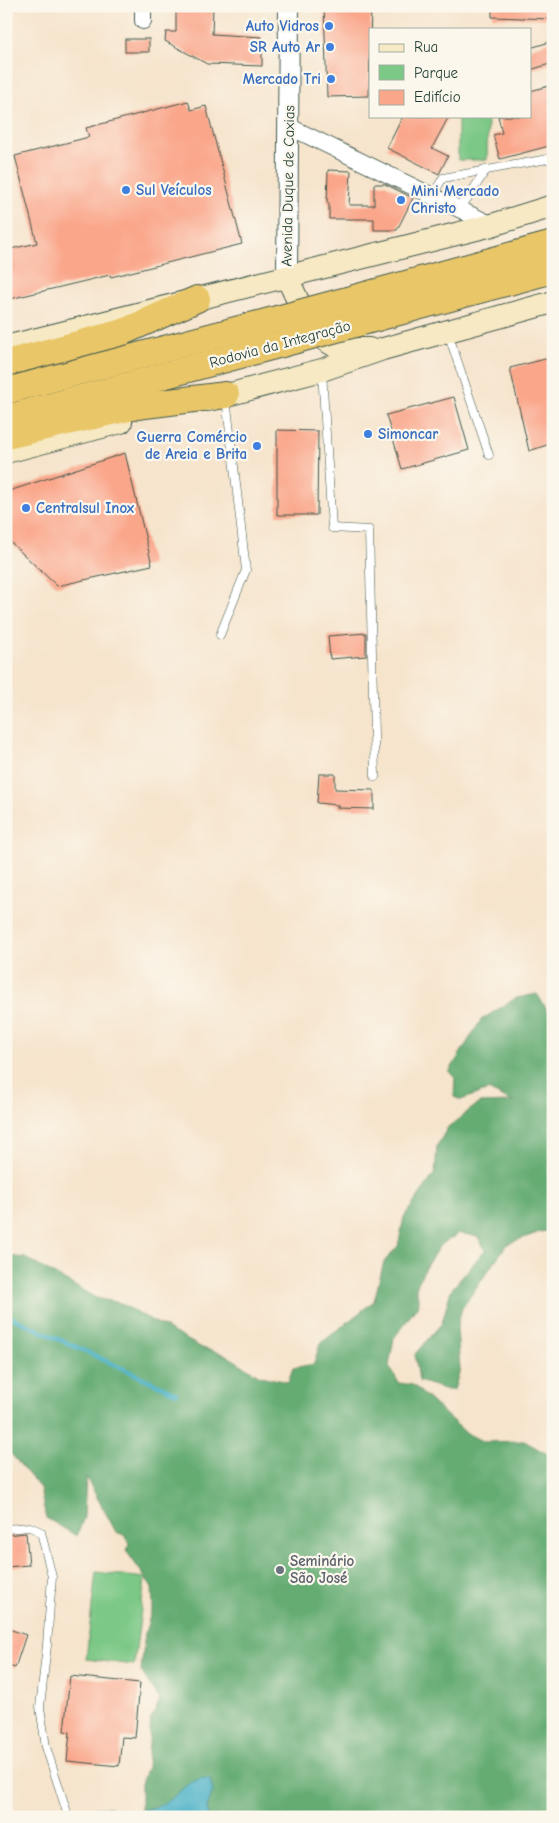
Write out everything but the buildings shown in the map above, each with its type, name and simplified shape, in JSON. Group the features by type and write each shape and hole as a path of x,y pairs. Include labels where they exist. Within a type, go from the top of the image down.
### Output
{"highway":[{"name":"Rodovia da Integração","path":"6,418 553,244"},
{"name":"Rodovia da Integração","path":"6,391 553,270"},
{"path":"6,364 123,332 197,299"},
{"path":"6,436 137,406 226,395"}],"main road":[{"path":"6,346 492,225 553,206"},
{"path":"287,276 309,325 325,340 340,349 382,349"},
{"path":"6,452 322,370 382,349 553,302"}],"street":[{"name":"Avenida Duque de Caxias","path":"287,276 289,6"},
{"path":"288,126 492,225"}],"lane":[{"path":"432,196 444,178 553,158"},
{"path":"455,207 467,199 486,170"},
{"path":"447,331 489,454"},
{"path":"322,370 332,528 369,530 375,777"},
{"path":"220,636 246,570 226,395"},
{"path":"6,1529 30,1527 41,1532 52,1577 40,1707 46,1747 67,1817"}],"green space":[{"path":"458,118 488,118 487,160 458,160"},
{"name":"Seminário São José","path":"537,994 553,1019 553,1230 540,1232 507,1244 462,1308 457,1328 460,1369 454,1390 447,1390 419,1381 415,1354 442,1323 451,1290 485,1250 478,1237 460,1233 440,1245 425,1268 416,1287 419,1304 394,1338 389,1366 399,1383 413,1385 466,1433 484,1442 524,1441 553,1457 553,1817 208,1817 207,1807 213,1792 210,1778 193,1782 164,1803 141,1810 141,1784 147,1767 151,1719 160,1700 141,1671 145,1633 153,1606 152,1587 127,1552 129,1543 124,1535 116,1532 86,1477 84,1517 77,1536 46,1518 40,1488 6,1448 6,1256 25,1258 96,1298 120,1303 202,1348 226,1355 260,1376 288,1382 293,1368 314,1364 320,1344 374,1301 384,1262 398,1246 404,1217 435,1173 437,1146 448,1127 479,1103 513,1102 488,1090 461,1100 454,1097 455,1077 449,1072 481,1020 516,998"},
{"path":"96,1572 145,1578 134,1665 86,1659"}],"water":[{"path":"201,1778 210,1778 213,1792 207,1807 208,1817 143,1817 141,1810 157,1807 172,1798 188,1784"},
{"path":"111,1807 125,1817 82,1817 84,1809"}],"waterway":[{"path":"6,1315 176,1393"}],"place":[{"name":"Auto Vidros","path":"329,26"},
{"name":"SR Auto Ar","path":"330,47"},
{"name":"Mercado Tri","path":"331,79"},
{"name":"Sul Veículos","path":"126,190"},
{"name":"Mini Mercado Christo","path":"401,200"},
{"name":"Simoncar","path":"368,434"},
{"name":"Guerra Comércio de Areia e Brita","path":"257,446"},
{"name":"Centralsul Inox","path":"26,508"},
{"name":"Seminário São José","path":"280,1570"}]}
